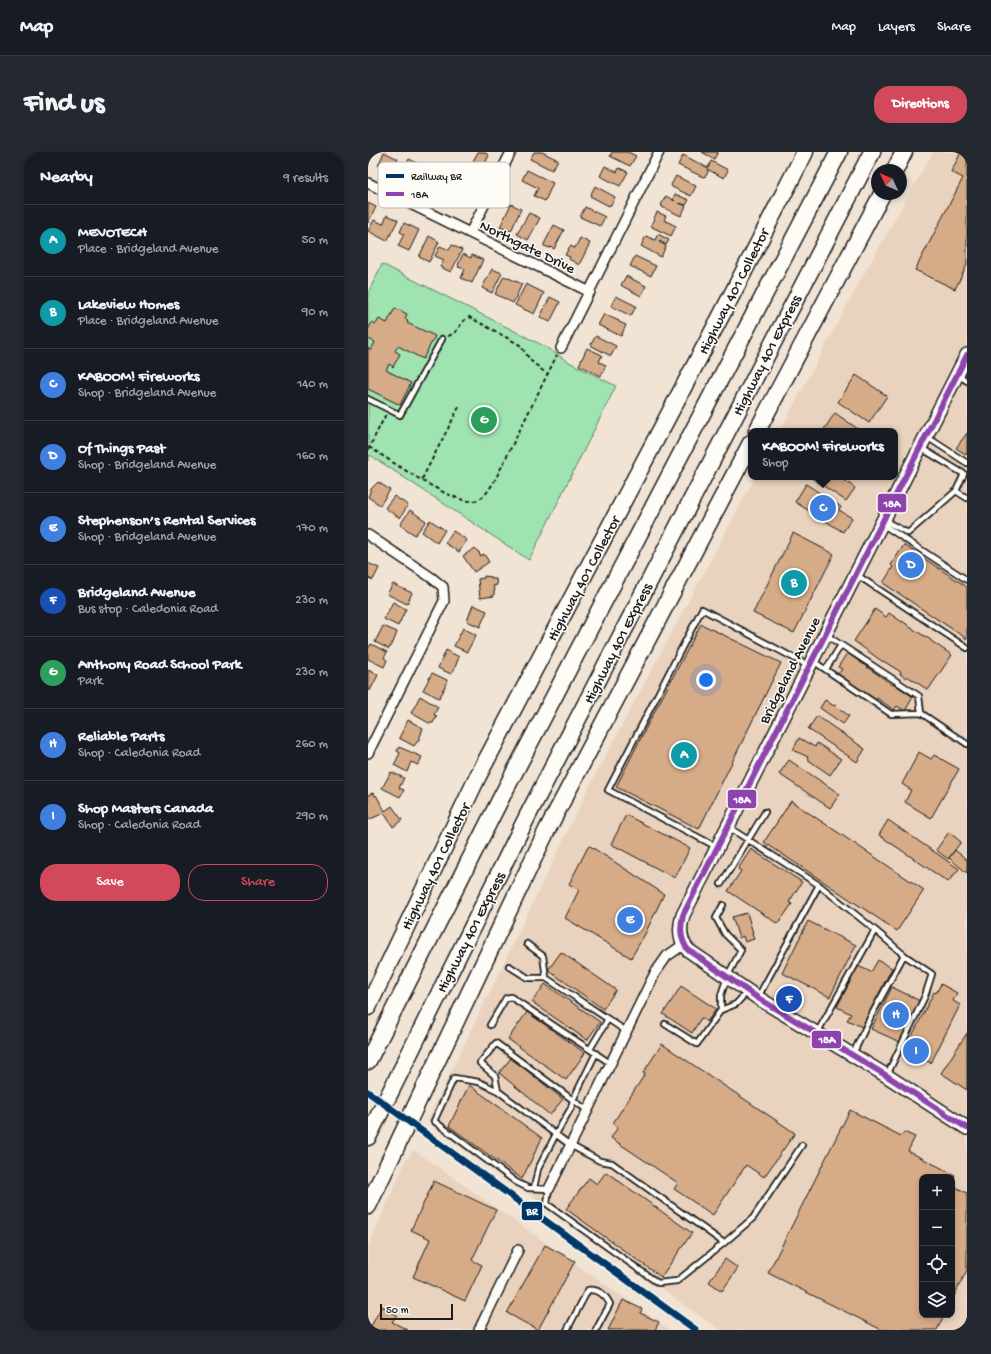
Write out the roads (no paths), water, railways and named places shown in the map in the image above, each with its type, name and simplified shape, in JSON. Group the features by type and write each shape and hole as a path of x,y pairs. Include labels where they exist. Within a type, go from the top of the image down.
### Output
{"highway":[{"name":"Highway 401 Collector","path":"368,1007 478,776 722,314 805,152"},
{"name":"Highway 401 Express","path":"369,1059 502,796 839,152"},
{"name":"Highway 401 Express","path":"370,1132 528,815 872,152"},
{"path":"898,164 904,152"},
{"path":"759,428 879,200"},
{"path":"368,1206 547,830 748,449"}],"street":[{"path":"506,162 511,152"},
{"path":"561,348 659,152"},
{"name":"Northgate Drive","path":"368,183 378,188"},
{"name":"Northgate Drive","path":"419,208 590,292"},
{"path":"470,233 483,208"},
{"name":"Bridgeland Avenue","path":"683,945 680,934 683,915 923,442 962,378 967,355"},
{"path":"368,535 443,587 444,601 368,753"},
{"path":"549,1189 626,1030 661,963 667,956 683,945 753,995 887,1076 967,1128"},
{"path":"479,1330 518,1250"}],"lane":[{"path":"368,399 400,415 442,339"},
{"path":"923,442 967,463"},
{"path":"882,522 908,533 956,491 964,474 923,442"},
{"path":"956,491 967,498"},
{"path":"882,522 967,580"},
{"path":"856,574 967,648"},
{"path":"718,848 608,790 702,609 826,670 890,714 921,713 967,744"},
{"path":"825,634 918,696 921,713"},
{"path":"826,670 841,645"},
{"path":"721,884 765,812"},
{"path":"728,827 819,885 904,955 932,974 925,996 887,1076"},
{"path":"665,1024 697,1044 721,1010 753,995 819,885"},
{"path":"721,1010 721,995 727,977 741,950 725,934 716,918 723,905"},
{"path":"816,1034 875,930"},
{"path":"527,944 543,956 546,978"},
{"path":"853,1056 871,1016 904,955"},
{"path":"509,966 528,978 546,978 626,1030"},
{"path":"490,1025 506,998 511,997 610,1063"},
{"path":"590,1049 608,1019"},
{"path":"498,1091 495,1076 480,1063 496,1043 587,1110"},
{"path":"534,1188 538,1169 571,1108 573,1100 596,1053"},
{"path":"724,1243 612,1163 600,1161 570,1145 498,1091 479,1082 454,1078 434,1121 516,1182 528,1188 549,1189 547,1204 658,1283 677,1281 724,1243 753,1218 802,1145"},
{"path":"567,1330 588,1290 594,1289 606,1296 610,1304 596,1330"}],"rail line":[{"name":"BR","path":"368,1092 696,1330"}],"place":[{"name":"Anthony Road School Park","path":"484,420"},
{"name":"KABOOM! Fireworks","path":"823,508"},
{"name":"Of Things Past","path":"911,565"},
{"name":"Lakeview Homes","path":"794,583"},
{"name":"MEVOTECH","path":"684,755"},
{"name":"Stephenson’s Rental Services","path":"630,920"},
{"name":"Bridgeland Avenue","path":"789,999"},
{"name":"Reliable Parts","path":"896,1015"},
{"name":"Shop Masters Canada","path":"916,1051"}]}
